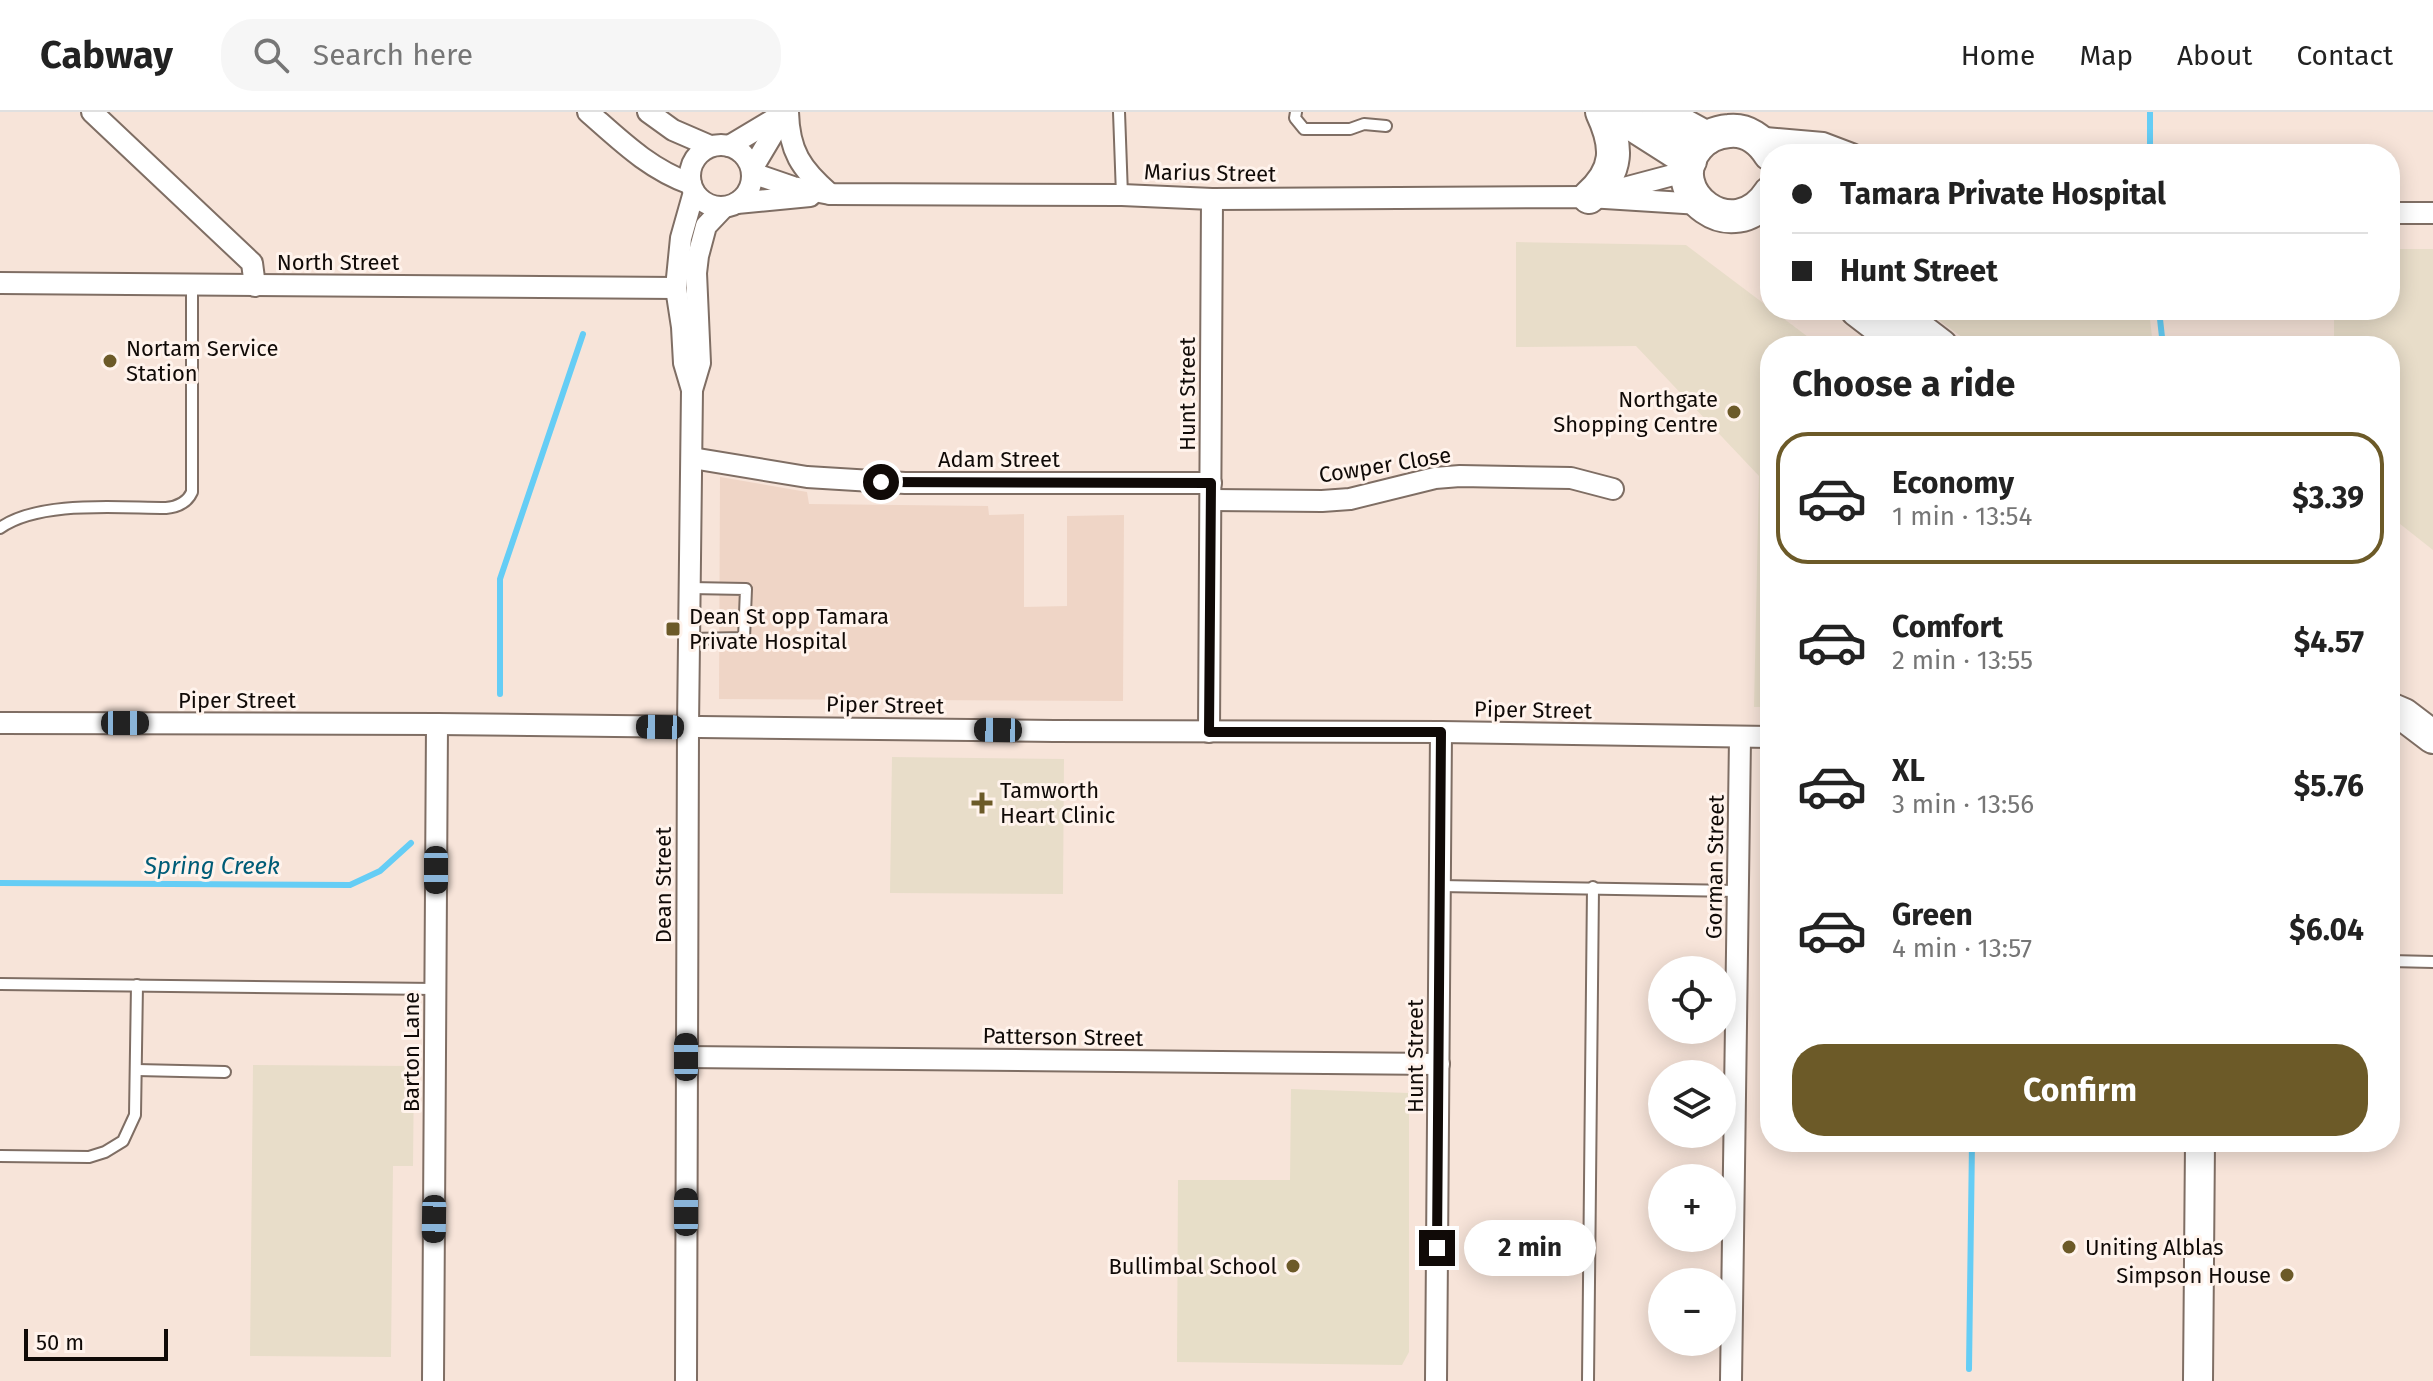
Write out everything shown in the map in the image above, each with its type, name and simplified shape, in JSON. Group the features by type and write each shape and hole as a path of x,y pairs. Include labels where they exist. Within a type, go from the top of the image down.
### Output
{"main road":[{"path":"1589,197 1603,185 1613,159 1612,142 1602,112"},
{"path":"1613,112 1695,156"},
{"path":"1659,112 1695,156"},
{"path":"1760,145 1735,130 1716,133 1695,156 1693,194 1707,210 1724,217 1756,223 1755,210 1760,204"},
{"path":"1870,320 1891,336"},
{"path":"1907,320 1928,336"},
{"path":"2400,712 2433,737"}],"street":[{"path":"92,112 252,263 255,286"},
{"path":"588,112 637,157 692,188 707,204 730,205 749,190 752,171 786,112"},
{"path":"648,112 673,130 744,154 752,171"},
{"path":"692,188 690,175 695,158 786,112"},
{"path":"786,112 788,130 800,163 809,176 830,194"},
{"path":"1803,144 1826,144"},
{"name":"Marius Street","path":"1589,197 1695,156"},
{"name":"Marius Street","path":"752,171 793,187 830,194"},
{"name":"Dean Street","path":"692,188 681,238 676,288 684,363 692,390"},
{"name":"Marius Street","path":"730,205 830,194 1122,195 1212,199 1589,197 1700,204"},
{"name":"Hunt Street","path":"1209,732 1212,199"},
{"name":"Dean Street","path":"686,1381 692,390 700,363 696,273 706,226 730,205"},
{"path":"2400,213 2433,213"},
{"name":"North Street","path":"0,283 676,288"},
{"name":"Adam Street","path":"692,458 807,477 1211,492"},
{"name":"Cowper Close","path":"1211,492 1322,501 1350,499 1435,478 1460,476 1571,478 1613,489"},
{"name":"Piper Street","path":"0,723 1441,732 1760,737"},
{"name":"Barton Lane","path":"433,1381 437,724"},
{"name":"Hunt Street","path":"1436,1381 1441,732"},
{"name":"Gorman Street","path":"1731,1381 1740,738"},
{"name":"Patterson Street","path":"686,1057 1439,1064"},
{"path":"2198,1381 2200,1152"}],"lane":[{"path":"1119,112 1122,195"},
{"path":"1296,112 1295,118 1304,129 1350,129 1364,124 1386,126"},
{"path":"0,528 17,518 52,509 166,508 176,507 189,497 192,492 192,286"},
{"path":"689,639 744,638 746,589 690,588"},
{"path":"1440,886 1738,891"},
{"path":"1588,1381 1593,887"},
{"path":"2400,961 2433,962"},
{"path":"0,984 436,989"},
{"path":"0,1156 89,1157 123,1141 135,1115 137,985"},
{"path":"137,1070 225,1072"}],"shaded area":[{"name":"Northgate Shopping Centre","path":"1516,242 1686,245 1760,301 1760,320 1786,320 1807,336 1760,336 1760,707 1754,707 1759,476 1636,346 1516,347"},
{"path":"2400,249 2433,249 2433,550 2400,524 2400,336 2334,336 2334,320 2400,320"},
{"path":"1939,320 2150,320 2152,336 1960,336"},
{"path":"720,477 807,492 809,504 988,506 989,515 1024,514 1024,607 1067,606 1067,516 1124,515 1123,701 719,699"},
{"path":"892,757 1064,759 1063,894 890,893"},
{"path":"253,1065 414,1066 413,1166 393,1166 391,1357 250,1356"},
{"name":"Bullimbal School","path":"1291,1089 1409,1093 1409,1352 1402,1365 1177,1362 1178,1180 1290,1180"}],"waterway":[{"path":"2150,112 2150,144"},
{"path":"2160,320 2162,336"},
{"name":"Spring Creek","path":"500,694 500,579 583,334"},
{"name":"Spring Creek","path":"0,883 350,885 380,871 411,843"},
{"path":"1969,1369 1972,1152"}],"place":[{"name":"Nortam Service Station","path":"110,361"},
{"name":"Northgate Shopping Centre","path":"1734,412"},
{"name":"Dean St opp Tamara Private Hospital","path":"673,629"},
{"name":"Tamworth Heart Clinic","path":"982,803"},
{"name":"Uniting Alblas","path":"2069,1247"},
{"name":"Bullimbal School","path":"1293,1266"},
{"name":"Simpson House","path":"2287,1275"}],"route":[{"path":"881,482 1211,483 1209,732 1441,732 1437,1248"}]}
